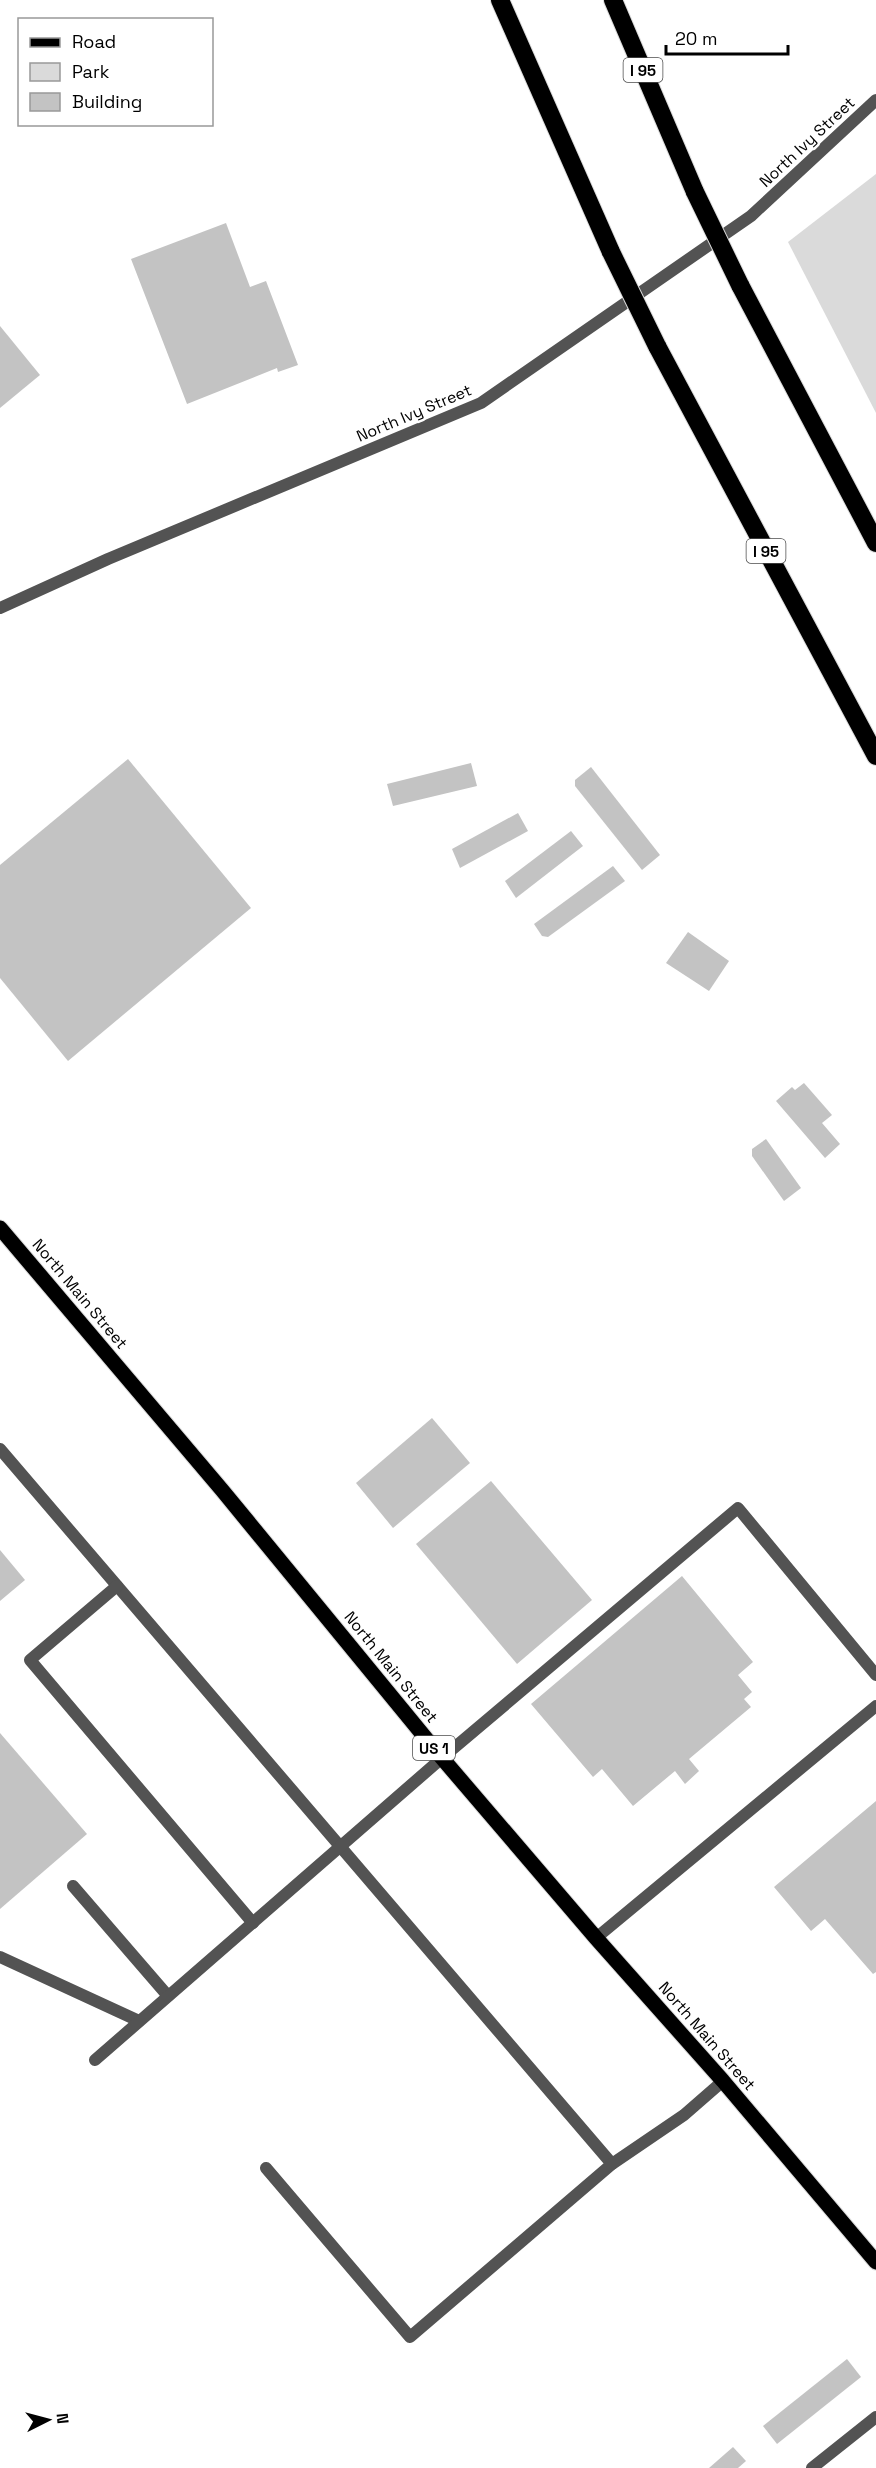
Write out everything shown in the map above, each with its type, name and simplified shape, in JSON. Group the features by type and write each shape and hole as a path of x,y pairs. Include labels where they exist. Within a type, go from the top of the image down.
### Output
{"highway":[{"name":"I 95","path":"500,0 611,252 657,346 876,756"},
{"name":"I 95","path":"613,0 695,192 740,285 876,543"},
{"path":"624,0 674,140"}],"main road":[{"name":"North Main Street","path":"0,1228 214,1481 442,1758 596,1938 723,2081 876,2262"}],"street":[{"name":"North Ivy Street","path":"0,608 108,559 481,403 751,216 876,100"},
{"path":"0,1449 612,2164"},
{"path":"95,2060 442,1758 738,1508 876,1675"},
{"path":"117,1586 30,1660 253,1923"},
{"path":"596,1938 876,1706"},
{"path":"73,1886 168,1996"},
{"path":"0,1957 139,2021"},
{"path":"266,2168 410,2337 612,2164 684,2115 723,2081"},
{"path":"812,2468 876,2417"}],"green space":[{"path":"876,174 876,413 788,242"}],"building":[{"path":"226,223 250,287 266,281 298,365 278,372 277,368 187,404 131,259"},
{"path":"0,326 40,375 0,408"},
{"path":"128,759 251,908 68,1061 0,978 0,865"},
{"path":"471,763 477,786 393,806 387,784"},
{"path":"591,767 660,855 642,870 575,786 575,780"},
{"path":"518,813 528,831 460,868 452,849"},
{"path":"571,831 583,846 516,898 505,881"},
{"path":"613,866 625,881 548,937 542,936 534,924"},
{"path":"688,932 729,961 709,991 666,963"},
{"path":"804,1083 832,1115 822,1123 840,1144 825,1158 776,1101 792,1087 795,1090"},
{"path":"766,1139 801,1188 784,1201 752,1156 752,1149"},
{"path":"432,1418 470,1463 393,1528 356,1483"},
{"path":"491,1481 592,1600 517,1664 416,1544"},
{"path":"0,1550 25,1580 0,1601"},
{"path":"682,1576 753,1662 738,1675 752,1692 744,1699 751,1707 689,1759 699,1771 685,1784 675,1771 633,1806 602,1769 593,1777 531,1704"},
{"path":"0,1733 87,1834 0,1909"},
{"path":"876,1801 876,1972 873,1974 825,1919 811,1931 774,1887"},
{"path":"847,2359 861,2377 777,2444 763,2426"},
{"path":"733,2447 746,2461 738,2468 709,2468"}]}
